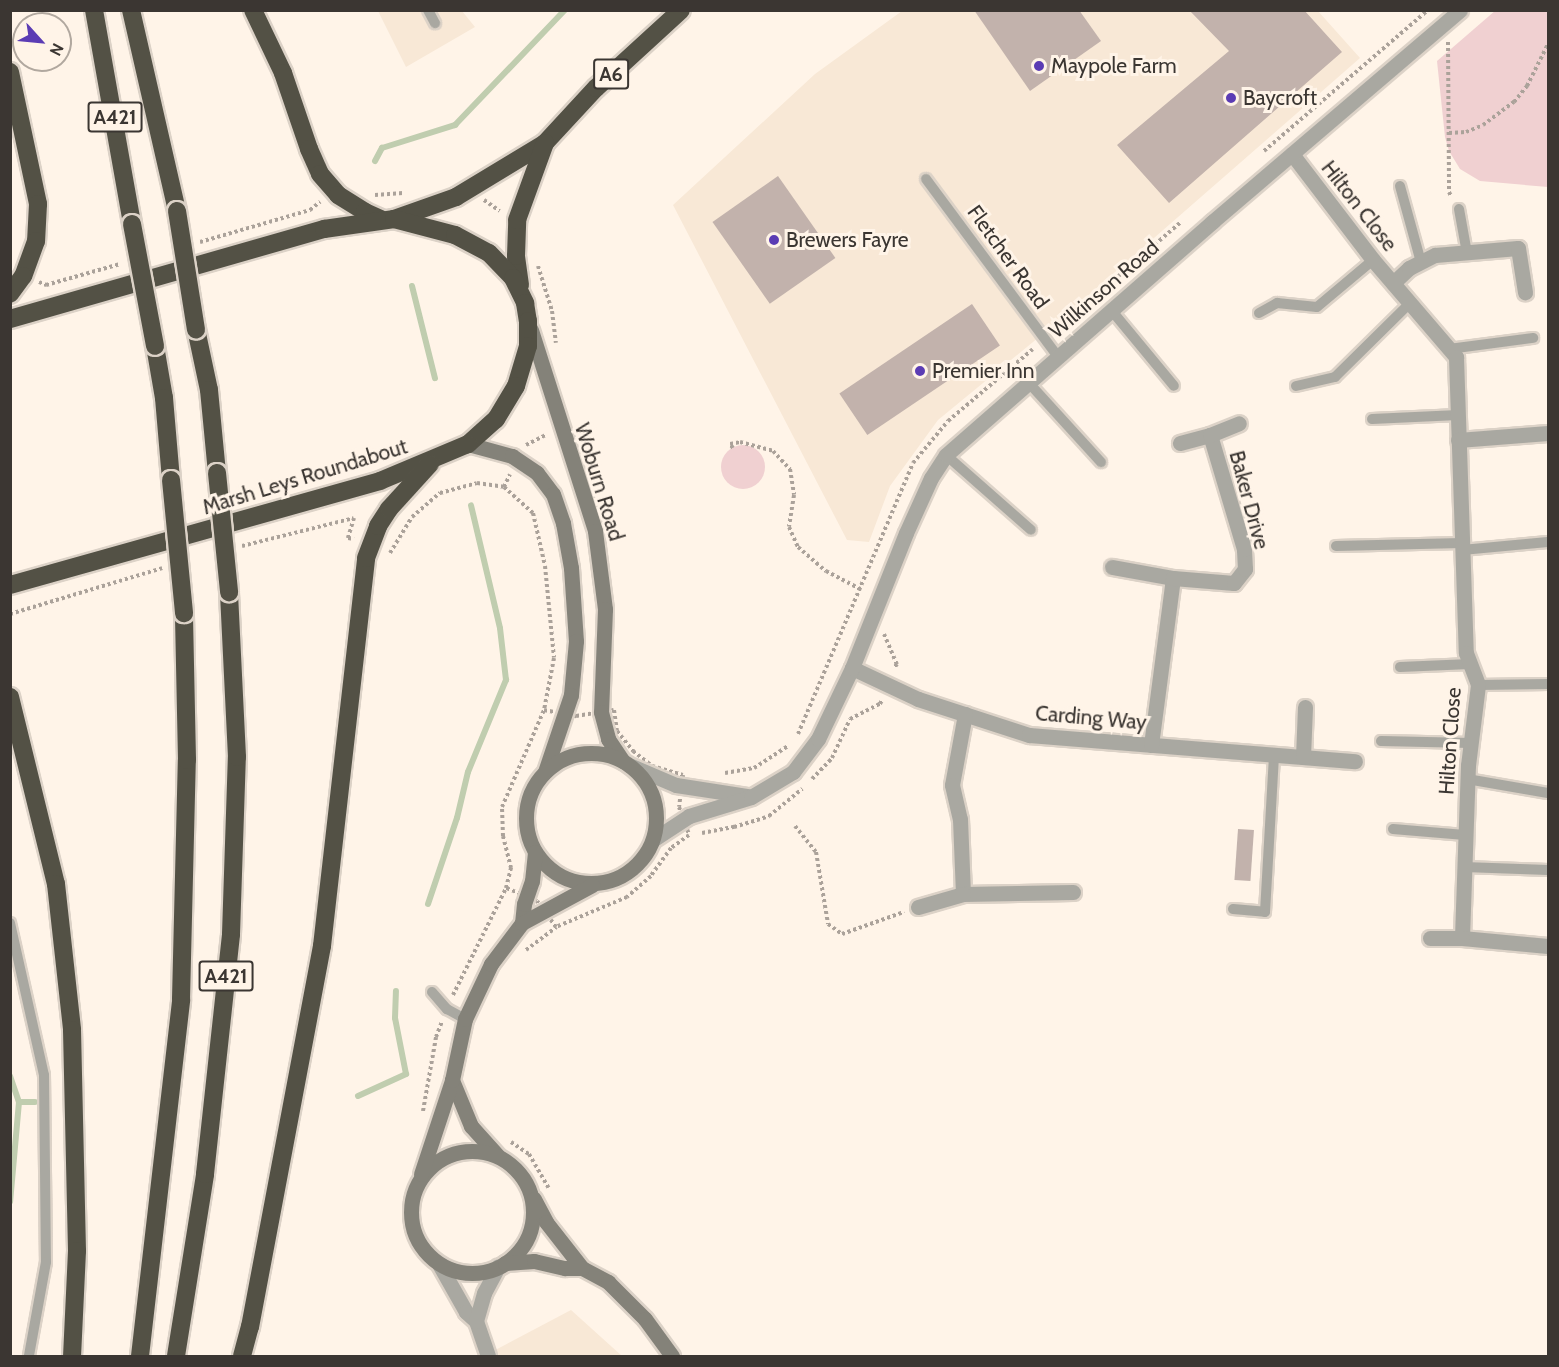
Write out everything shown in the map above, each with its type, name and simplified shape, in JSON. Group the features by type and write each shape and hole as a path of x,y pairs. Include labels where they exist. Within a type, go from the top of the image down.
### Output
{"highway":[{"name":"A421","path":"94,10 164,398 184,614 188,760 182,999 140,1356"},
{"name":"A421","path":"130,10 177,212 196,329 209,390 229,592 237,757 231,934 205,1174 176,1356"},
{"path":"253,10 283,73 320,174 332,189 350,203 388,219"},
{"name":"A6","path":"388,219 456,197 545,143 596,88 681,10"},
{"path":"10,72 38,204 36,241 23,276 10,294"},
{"name":"A6","path":"527,312 516,256 518,214 545,143"},
{"name":"Marsh Leys Roundabout","path":"10,319 324,229 388,219 455,235 489,253 513,278 527,312 528,346 516,386 496,419 468,444 436,459 380,481 10,585"},
{"path":"242,1356 250,1327 322,946 363,580 371,541 389,509 436,459"},
{"path":"10,697 56,884 71,1022 77,1251 72,1356"}],"main road":[{"name":"Woburn Road","path":"527,312 595,531 602,568 605,609 601,712 608,739 627,764"},
{"path":"468,444 517,458 537,473 553,494 572,568 576,641 566,712 545,772 532,790 526,810 527,832 535,852 546,866 560,876 577,883 594,884 614,880 631,871 645,856 654,839 657,819 654,798 645,780 627,764 603,754 582,753 562,759 545,772"},
{"path":"522,923 532,882 535,852"},
{"path":"582,1268 565,1268 525,1261 468,1273 439,1264 425,1251 413,1226 412,1197 452,1080 465,1019 491,964 522,923 594,884"},
{"path":"452,1080 471,1126 498,1156 522,1177 546,1222 582,1268 608,1282 645,1319 672,1356"},
{"path":"419,1180 431,1166 446,1156 463,1151 481,1151 498,1156"},
{"path":"501,1265 520,1249 530,1231 533,1211 530,1191"}],"street":[{"name":"Wilkinson Road","path":"654,839 682,820 751,797 793,772 818,739 852,668 906,533 931,478 946,455 1454,15"},
{"name":"Hilton Close","path":"1292,154 1373,260 1456,357 1466,653 1478,685 1467,779 1461,938"},
{"name":"Hilton Close","path":"1393,283 1409,268 1435,255 1518,248 1525,292"},
{"name":"Baker Drive","path":"1180,443 1210,435 1239,423"},
{"path":"1458,440 1548,433"},
{"name":"Baker Drive","path":"1112,567 1173,578 1234,584 1245,569 1244,549 1210,435"},
{"path":"1151,745 1173,578"},
{"name":"Carding Way","path":"852,668 918,699 1029,735 1355,761"},
{"path":"1304,757 1305,707"},
{"path":"963,894 960,819 952,784 965,714"},
{"path":"627,764 653,777 681,786 751,797"},
{"path":"918,907 963,894 1073,892"},
{"path":"1430,938 1461,938 1548,946"},
{"path":"439,1264 466,1312 476,1321 488,1356"},
{"path":"476,1321 484,1293 501,1265"}],"lane":[{"path":"428,10 435,23"},
{"name":"Fletcher Road","path":"926,179 1058,357"},
{"path":"1400,186 1421,262"},
{"path":"1459,209 1467,253"},
{"path":"1259,313 1277,303 1317,307 1373,260"},
{"path":"1296,386 1335,377 1410,303"},
{"path":"1112,311 1174,386"},
{"path":"1449,349 1533,338"},
{"path":"1029,383 1101,462"},
{"path":"1372,419 1458,416"},
{"path":"946,455 1031,530"},
{"path":"1336,546 1462,546 1548,542"},
{"path":"1400,667 1470,664"},
{"path":"1478,685 1548,684"},
{"path":"1381,741 1471,743"},
{"path":"1233,909 1265,912 1274,755"},
{"path":"1467,779 1548,793"},
{"path":"1393,830 1465,835"},
{"path":"1464,867 1548,870"},
{"path":"10,923 44,1075 46,1263 29,1356"},
{"path":"432,992 447,1009 465,1019"}],"path":[{"path":"1454,15 1449,192 1459,209"},
{"path":"1449,133 1466,132 1483,125 1514,102 1533,77 1548,44"},
{"path":"475,187 491,207 518,214"},
{"path":"195,243 310,210 332,189"},
{"path":"365,191 390,196 407,193"},
{"path":"536,256 552,311 557,354"},
{"path":"23,276 46,285 127,262"},
{"path":"504,487 522,447 562,430"},
{"path":"733,448 730,444 740,442 773,451 790,469 794,495 789,526 798,547 826,571 860,589"},
{"path":"233,548 354,518 348,538 371,541 389,554 412,517 440,493 477,483 504,487 533,513 545,566 554,658 544,710 502,807 503,836 511,868 506,888 537,901 556,927 627,897 651,876 671,848 689,835 679,807 683,775 652,766 633,751 618,731 614,710 576,716 566,712 544,710"},
{"path":"10,614 164,568"},
{"path":"795,826 816,852 828,924 842,934 918,907"}],"shaded area":[{"path":"1496,10 1548,11 1548,187 1480,181 1460,169 1449,151 1445,137 1437,61"},
{"path":"378,11 462,11 475,27 406,67"},
{"path":"902,11 1318,11 1360,58 1067,314 938,420 890,486 869,542 847,540 673,205 815,74"},
{"path":"743,445 758,452 765,467 758,482 743,489 728,482 721,467 728,452"},
{"path":"571,1310 622,1356 484,1356"}],"building":[{"name":"Maypole Farm","path":"974,10 1079,10 1101,41 1030,91"},
{"name":"Baycroft","path":"1189,10 1304,10 1342,52 1169,203 1117,145 1229,51"},
{"name":"Brewers Fayre","path":"778,176 835,258 770,304 712,222"},
{"name":"Premier Inn","path":"972,304 1000,345 867,435 839,393"},
{"path":"1238,829 1254,830 1250,881 1234,880"}],"waterway":[{"path":"375,161 382,148 455,125 565,10"},
{"path":"412,286 435,378"},
{"path":"428,904 457,818 468,772 506,680 500,628 471,505"},
{"path":"358,1096 406,1074 395,1018 396,991"},
{"path":"10,1076 19,1102 10,1202"},
{"path":"19,1102 35,1102"}],"place":[{"name":"Maypole Farm","path":"1039,66"},
{"name":"Baycroft","path":"1231,98"},
{"name":"Brewers Fayre","path":"774,240"},
{"name":"Premier Inn","path":"920,371"}]}
